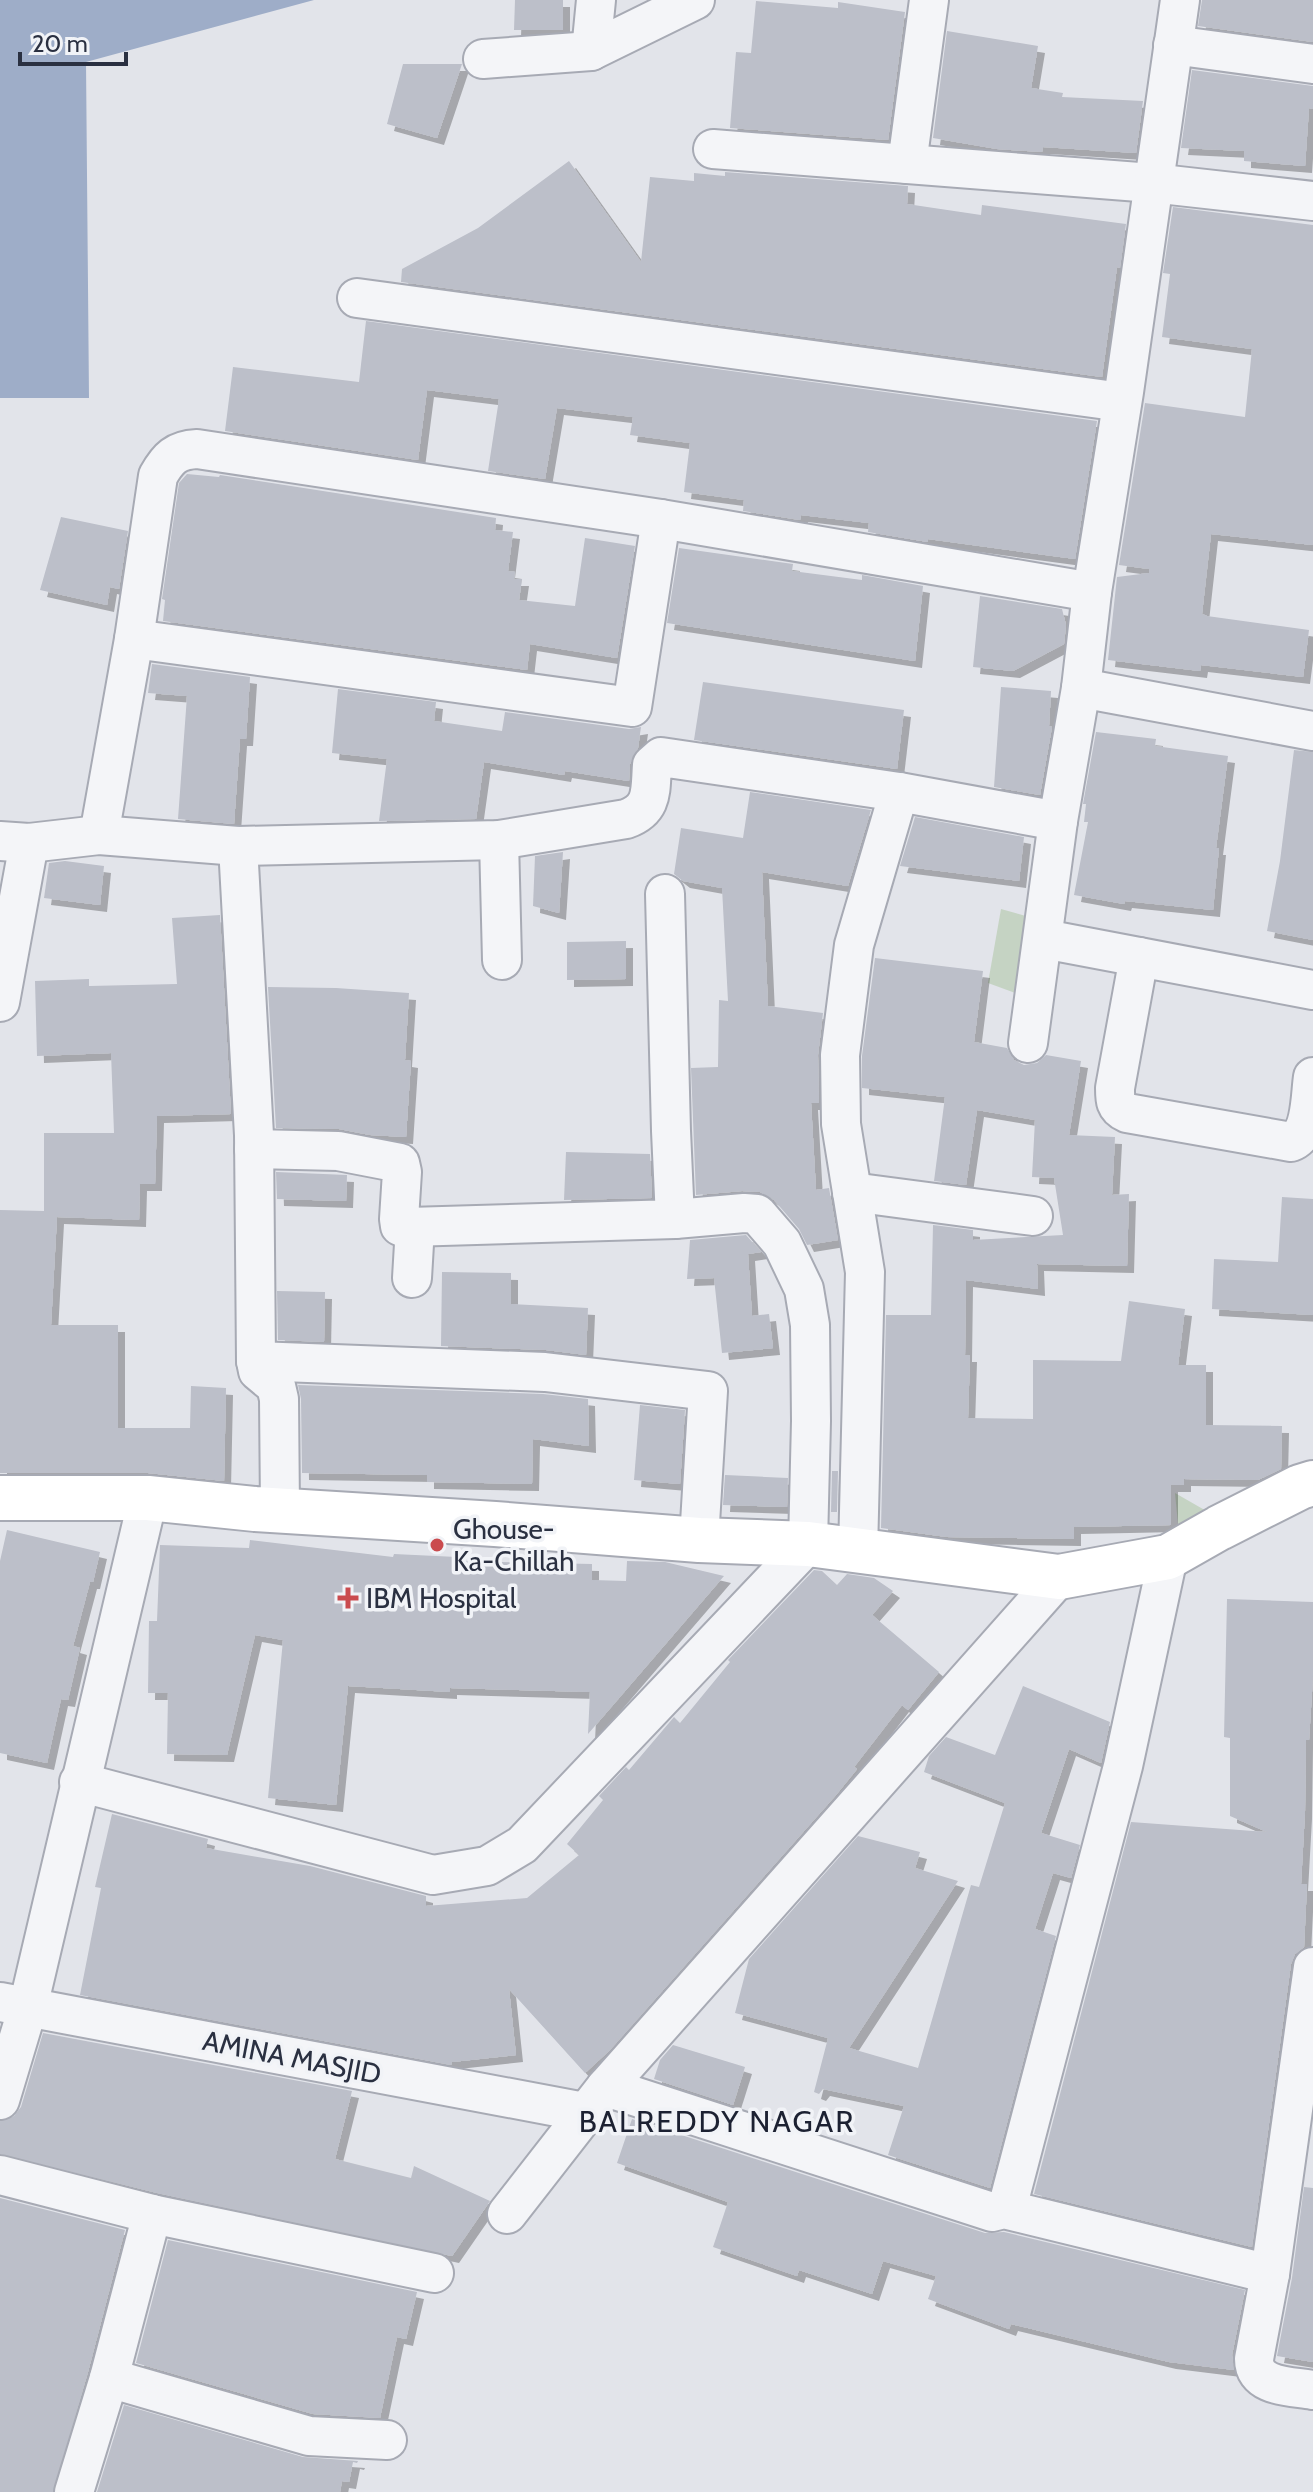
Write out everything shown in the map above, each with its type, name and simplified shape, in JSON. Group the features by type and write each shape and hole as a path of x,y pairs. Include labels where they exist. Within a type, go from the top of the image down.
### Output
{"street":[{"path":"591,51 596,0"},
{"path":"483,59 591,51 695,0"},
{"path":"907,164 929,0"},
{"path":"1028,1043 1180,0"},
{"path":"1173,45 1313,64"},
{"path":"713,149 1152,183 1313,201"},
{"path":"357,298 1122,402"},
{"path":"99,835 134,639 158,476 174,453 184,449 661,519 1092,592"},
{"path":"134,639 632,707 661,519"},
{"path":"1081,688 1313,731"},
{"path":"0,1002 14,842 99,835 238,846 499,840 637,815 650,800 652,765 661,757 899,792 1058,821"},
{"path":"858,1552 865,1272 841,1124 840,1055 854,945 899,792"},
{"path":"499,840 502,960"},
{"path":"238,846 254,1149 256,1361 258,1371 276,1386 279,1399 280,1510"},
{"path":"665,894 675,1219"},
{"path":"1044,939 1313,990"},
{"path":"1139,957 1115,1088 1115,1103 1119,1110 1291,1142 1298,1140 1305,1130 1313,1077"},
{"path":"79,1782 433,1875 487,1866 522,1845 808,1544 810,1325 804,1289 782,1243 757,1214 400,1226 400,1163 355,1152 254,1149"},
{"path":"852,1192 1033,1216"},
{"path":"412,1278 415,1227"},
{"path":"256,1361 545,1372 708,1391 699,1540"},
{"path":"0,1498 148,1498 699,1540 808,1544 1059,1577 1168,1557 1219,1528 1313,1483"},
{"path":"0,2100 14,2004 79,1782 148,1498"},
{"path":"1004,2209 1009,2201 1123,1766 1168,1557"},
{"path":"507,2214 595,2100 1059,1577"},
{"path":"1313,1967 1254,2367 1256,2373 1267,2382 1313,2390"},
{"name":"AMINA MASJID","path":"14,2004 595,2100 992,2212 1004,2209 1270,2274"},
{"path":"0,2175 152,2214 434,2273"},
{"path":"74,2492 109,2378 152,2214"},
{"path":"109,2378 309,2436 387,2440"}],"green space":[{"path":"1001,909 1040,920 1029,998 988,983"},
{"path":"1175,1493 1229,1524 1178,1524"}],"water":[{"path":"0,0 314,0 86,62 89,398 0,398"}],"building":[{"path":"515,0 563,0 563,30 514,30"},
{"path":"1202,0 1313,0 1313,42 1198,26"},
{"path":"756,1 838,8 838,2 905,12 888,140 730,128 736,52 751,53"},
{"path":"947,31 1038,46 1031,88 1063,93 1062,97 1143,101 1136,153 1043,147 1042,152 997,149 933,138"},
{"path":"403,64 462,64 437,138 387,124"},
{"path":"1192,70 1313,86 1305,166 1244,161 1244,151 1181,148"},
{"path":"569,161 641,262 650,177 694,181 694,173 725,176 725,172 908,186 907,204 981,215 982,205 1126,224 1102,377 401,282 402,269 478,228"},
{"path":"1173,207 1313,225 1313,545 1211,534 1202,614 1309,630 1303,677 1201,665 1200,671 1108,660 1117,577 1149,573 1149,569 1119,565 1145,403 1245,417 1252,349 1162,337 1170,274 1163,273"},
{"path":"366,321 1097,421 1075,559 868,532 869,523 801,515 800,520 743,511 744,500 684,492 690,443 630,435 633,417 557,408 545,479 488,471 499,399 427,390 418,460 225,431 233,367 359,382"},
{"path":"187,474 220,475 496,518 495,530 513,532 508,571 515,572 514,579 522,579 519,600 575,606 585,538 635,546 617,658 530,644 527,670 163,621 165,600 162,599 179,483"},
{"path":"61,517 128,531 119,589 110,587 107,605 40,590"},
{"path":"679,548 793,564 792,571 862,580 862,575 923,586 915,661 667,623"},
{"path":"980,596 1062,609 1066,625 1064,644 1013,671 973,667"},
{"path":"152,664 250,677 246,739 240,739 234,824 178,819 187,696 148,693"},
{"path":"703,682 904,710 897,769 694,740"},
{"path":"1001,687 1051,691 1049,726 1052,727 1040,795 994,787"},
{"path":"338,689 436,702 434,721 502,731 505,712 629,729 641,727 638,748 630,764 629,781 565,771 564,775 484,762 476,819 379,821 387,759 332,753"},
{"path":"1096,732 1156,739 1155,746 1228,756 1216,848 1219,848 1213,910 1125,901 1124,904 1074,895 1088,822 1084,822 1086,804 1083,804"},
{"path":"1294,750 1313,752 1313,940 1267,931 1280,861"},
{"path":"750,792 871,810 848,886 762,872 768,1006 823,1013 818,1055 819,1103 811,1103 816,1190 829,1188 838,1240 807,1245 799,1229 774,1200 760,1192 696,1195 691,1068 718,1067 719,1000 728,1001 722,888 683,881 674,874 681,828 743,838"},
{"path":"915,817 1024,837 1019,881 900,866"},
{"path":"563,852 559,913 533,906 535,856"},
{"path":"65,861 104,866 100,905 44,898 49,863"},
{"path":"220,915 231,1114 157,1116 155,1184 140,1184 139,1220 57,1217 51,1325 118,1325 118,1428 190,1428 191,1386 226,1388 224,1481 148,1473 0,1473 0,1210 44,1211 44,1133 114,1133 111,1053 37,1056 35,981 89,979 89,986 177,984 172,918"},
{"path":"626,941 626,979 567,980 567,942"},
{"path":"875,958 983,971 974,1042 1007,1048 1014,1060 1024,1065 1037,1063 1046,1055 1081,1061 1069,1135 1115,1137 1112,1195 1129,1194 1127,1266 1037,1264 1038,1289 966,1280 965,1355 970,1355 968,1418 1033,1419 1033,1360 1121,1361 1129,1301 1185,1309 1178,1365 1206,1365 1206,1425 1282,1426 1281,1469 1258,1480 1184,1479 1184,1485 1171,1485 1171,1525 1074,1527 1074,1539 947,1537 881,1528 886,1315 931,1315 933,1225 973,1230 973,1240 1063,1235 1054,1178 1032,1177 1035,1120 977,1110 966,1185 934,1181 945,1097 862,1088 862,1056"},
{"path":"268,987 409,993 405,1060 411,1061 406,1137 339,1129 276,1128"},
{"path":"566,1152 650,1154 652,1198 564,1200"},
{"path":"276,1172 347,1175 346,1201 277,1199"},
{"path":"1282,1197 1313,1199 1313,1315 1212,1309 1214,1259 1278,1262"},
{"path":"746,1235 761,1252 748,1254 752,1316 769,1314 773,1348 722,1353 714,1278 687,1279 690,1240"},
{"path":"442,1272 511,1273 511,1304 588,1308 586,1355 546,1350 441,1346"},
{"path":"277,1291 325,1292 324,1342 278,1340"},
{"path":"298,1385 543,1394 588,1399 589,1446 533,1439 532,1484 427,1482 427,1475 302,1473"},
{"path":"640,1405 685,1410 680,1484 634,1480"},
{"path":"832,1471 838,1471 837,1512 831,1512"},
{"path":"725,1475 788,1478 787,1507 723,1505"},
{"path":"7,1530 100,1552 73,1646 80,1648 68,1700 61,1699 47,1763 0,1753 0,1561"},
{"path":"250,1540 393,1557 394,1554 457,1557 456,1561 592,1564 592,1580 626,1581 627,1561 665,1562 724,1576 588,1734 590,1692 450,1688 450,1692 348,1686 336,1805 268,1798 283,1640 255,1635 227,1755 167,1754 168,1693 148,1693 149,1621 157,1621 160,1545 249,1548"},
{"path":"814,1570 822,1571 837,1585 847,1574 874,1578 893,1591 872,1615 939,1672 908,1710 902,1705 836,1795 610,2050 585,2073 509,1989 516,2055 452,2062 451,2065 80,1995 101,1888 95,1887 112,1814 208,1839 206,1848 310,1866 426,1896 426,1906 527,1898 579,1855 567,1844 603,1800 599,1796 626,1767 629,1770 674,1717 680,1723 730,1662 728,1660"},
{"path":"1227,1599 1313,1602 1313,1676 1309,1740 1306,1740 1301,1884 1307,1884 1304,1947 1295,1954 1291,1964 1252,2247 1034,2194 1131,1822 1267,1832 1230,1816 1230,1738 1224,1737"},
{"path":"1023,1686 1110,1722 1101,1763 1069,1749 1041,1833 1080,1845 1071,1878 1053,1873 1035,1929 1056,1936 990,2188 888,2155 904,2106 823,2089 819,2094 814,2092 828,2038 735,2013 749,1959 858,1836 920,1852 915,1868 958,1881 849,2048 918,2068 971,1885 979,1887 1005,1803 924,1772 929,1756 946,1737 995,1755"},
{"path":"43,2033 352,2091 335,2159 411,2178 414,2166 490,2201 452,2256 157,2193 0,2154 0,2121 14,2116 21,2107"},
{"path":"673,2045 745,2067 733,2105 654,2079 660,2060"},
{"path":"632,2119 985,2233 1004,2232 1245,2290 1232,2355 1234,2370 1169,2362 1011,2324 1009,2329 928,2299 936,2276 883,2261 872,2294 799,2270 797,2276 713,2247 728,2202 617,2163"},
{"path":"1304,2187 1313,2188 1313,2362 1277,2356 1292,2278"},
{"path":"0,2198 125,2230 53,2492 0,2492"},
{"path":"168,2240 417,2292 406,2339 397,2337 380,2418 313,2414 136,2363"},
{"path":"124,2405 303,2457 358,2461 353,2462 349,2482 342,2481 340,2492 97,2492"}],"place":[{"name":"Ghouse- Ka-Chillah","path":"437,1545"},
{"name":"IBM Hospital","path":"348,1598"}],"district":[{"name":"BALREDDY NAGAR","path":"717,2121"}]}
